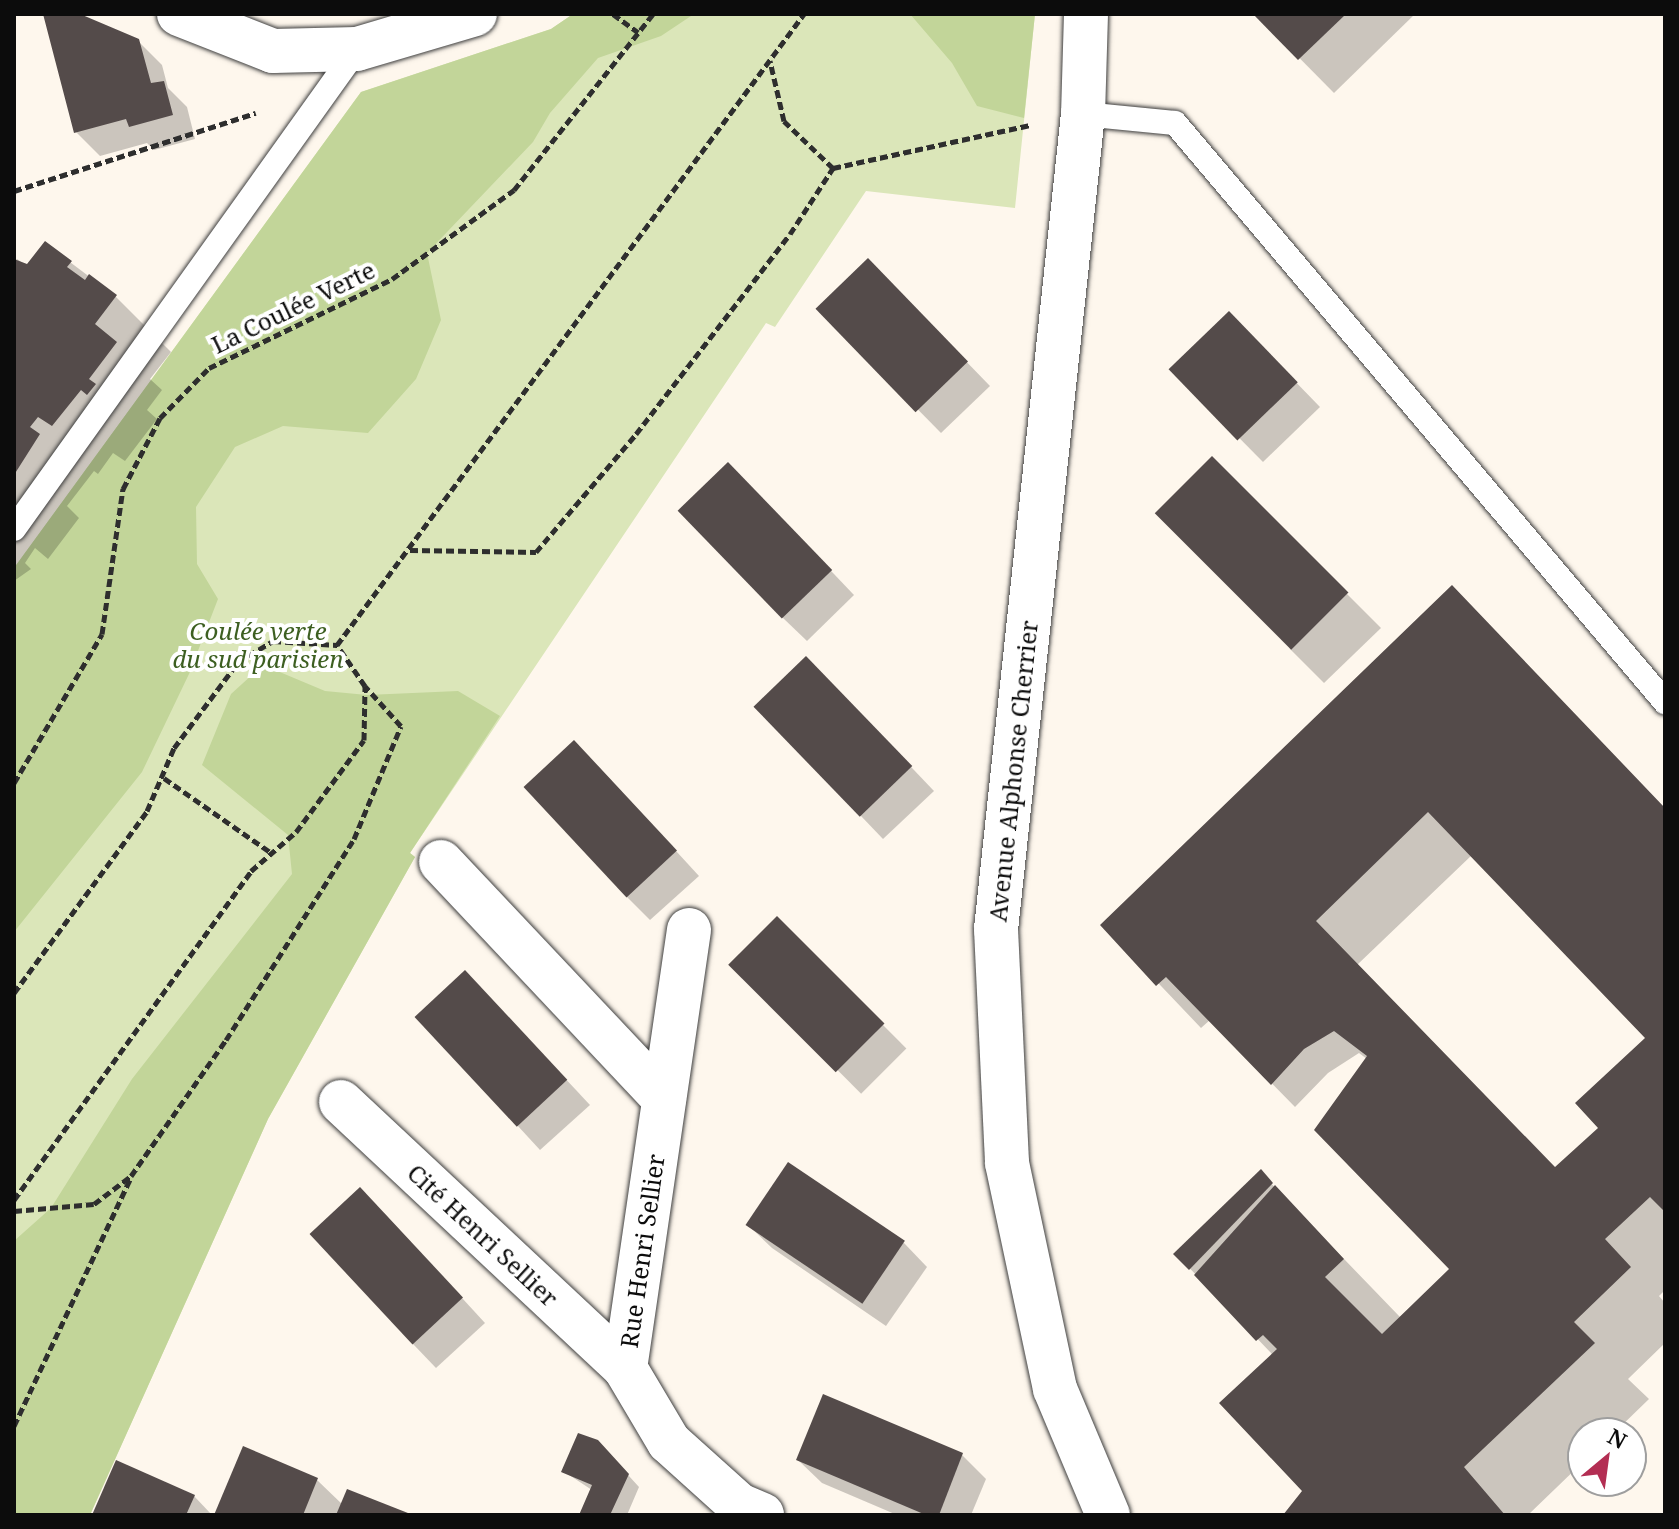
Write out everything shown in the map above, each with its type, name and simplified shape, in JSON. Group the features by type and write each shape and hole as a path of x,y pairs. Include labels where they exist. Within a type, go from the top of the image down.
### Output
{"street":[{"path":"179,14 273,51 357,49 475,14"},
{"name":"Avenue Alphonse Cherrier","path":"1086,14 1083,114 996,929 1007,1163 1055,1389 1108,1515"},
{"path":"441,862 664,1099"},
{"name":"Rue Henri Sellier","path":"689,930 625,1368 669,1442 739,1505 762,1515"},
{"name":"Cité Henri Sellier","path":"341,1102 625,1368"}],"lane":[{"path":"14,529 357,49"},
{"path":"1083,114 1175,123 1665,702"}],"path":[{"path":"613,14 638,32"},
{"name":"La Coulée Verte","path":"14,783 102,634 123,489 160,418 209,368 392,279 514,190 653,14"},
{"path":"337,645 804,14"},
{"path":"770,61 784,121 833,168"},
{"path":"14,191 264,108"},
{"path":"409,550 536,552 636,434 790,234 833,168 1083,114"},
{"path":"14,993 147,811 164,778 174,748 238,662 273,641 337,645"},
{"path":"14,1426 131,1176 354,839 401,726 365,686 337,645"},
{"path":"14,1200 251,871 296,832 364,740 365,686"},
{"path":"164,778 270,852"},
{"path":"14,1211 94,1204 131,1176"}],"green space":[{"name":"Coulée verte du sud parisien","path":"573,14 1035,14 1015,208 866,191 775,327 766,323 410,853 415,857 268,1119 90,1515 14,1515 14,568 361,92 551,29"},
{"path":"573,14 694,14 661,36 598,58 550,113 533,142 427,253 441,320 416,379 368,433 283,426 235,447 196,507 197,564 218,599 189,674 142,772 14,932 14,568 361,92 551,29"},
{"path":"910,14 1035,14 1024,118 977,106 952,63"},
{"path":"263,665 325,691 367,695 458,691 500,716 410,853 415,857 268,1119 90,1515 14,1515 14,1241 51,1208 132,1079 292,874 288,835 202,765 231,694"}],"building":[{"path":"43,14 80,14 139,39 151,83 164,81 173,115 129,127 126,119 74,133"},
{"path":"1253,14 1346,14 1298,60"},
{"path":"45,241 72,261 67,267 85,280 89,274 117,295 95,324 117,342 89,379 96,384 87,395 81,390 52,426 38,417 30,427 40,434 14,475 14,259 27,264"},
{"path":"868,258 968,362 916,412 815,309"},
{"path":"1229,311 1298,382 1237,441 1169,369"},
{"path":"1212,456 1348,592 1291,650 1155,513"},
{"path":"728,462 832,570 782,619 678,511"},
{"path":"1452,585 1665,808 1665,1212 1650,1197 1605,1239 1631,1267 1574,1322 1595,1343 1464,1467 1505,1515 1283,1515 1302,1491 1219,1403 1277,1349 1263,1335 1256,1341 1194,1275 1275,1185 1344,1259 1325,1277 1382,1334 1449,1269 1314,1130 1367,1056 1334,1031 1304,1049 1271,1085 1166,977 1156,986 1100,925","holes":["1428,812 1645,1038 1575,1103 1598,1128 1555,1167 1316,921"]},
{"path":"806,656 912,766 860,817 753,707"},
{"path":"574,740 677,850 627,897 524,787"},
{"path":"777,916 884,1023 836,1072 728,965"},
{"path":"465,970 567,1080 517,1127 415,1017"},
{"path":"788,1162 905,1241 862,1304 746,1225"},
{"path":"1261,1169 1273,1183 1189,1270 1173,1254"},
{"path":"360,1187 463,1297 413,1344 310,1234"},
{"path":"823,1394 963,1453 939,1515 926,1515 796,1460"},
{"path":"578,1433 598,1440 629,1474 610,1515 579,1515 592,1485 561,1472"},
{"path":"243,1446 318,1478 303,1515 214,1515"},
{"path":"116,1460 195,1495 186,1515 92,1515"},
{"path":"347,1489 413,1515 336,1515"}]}
